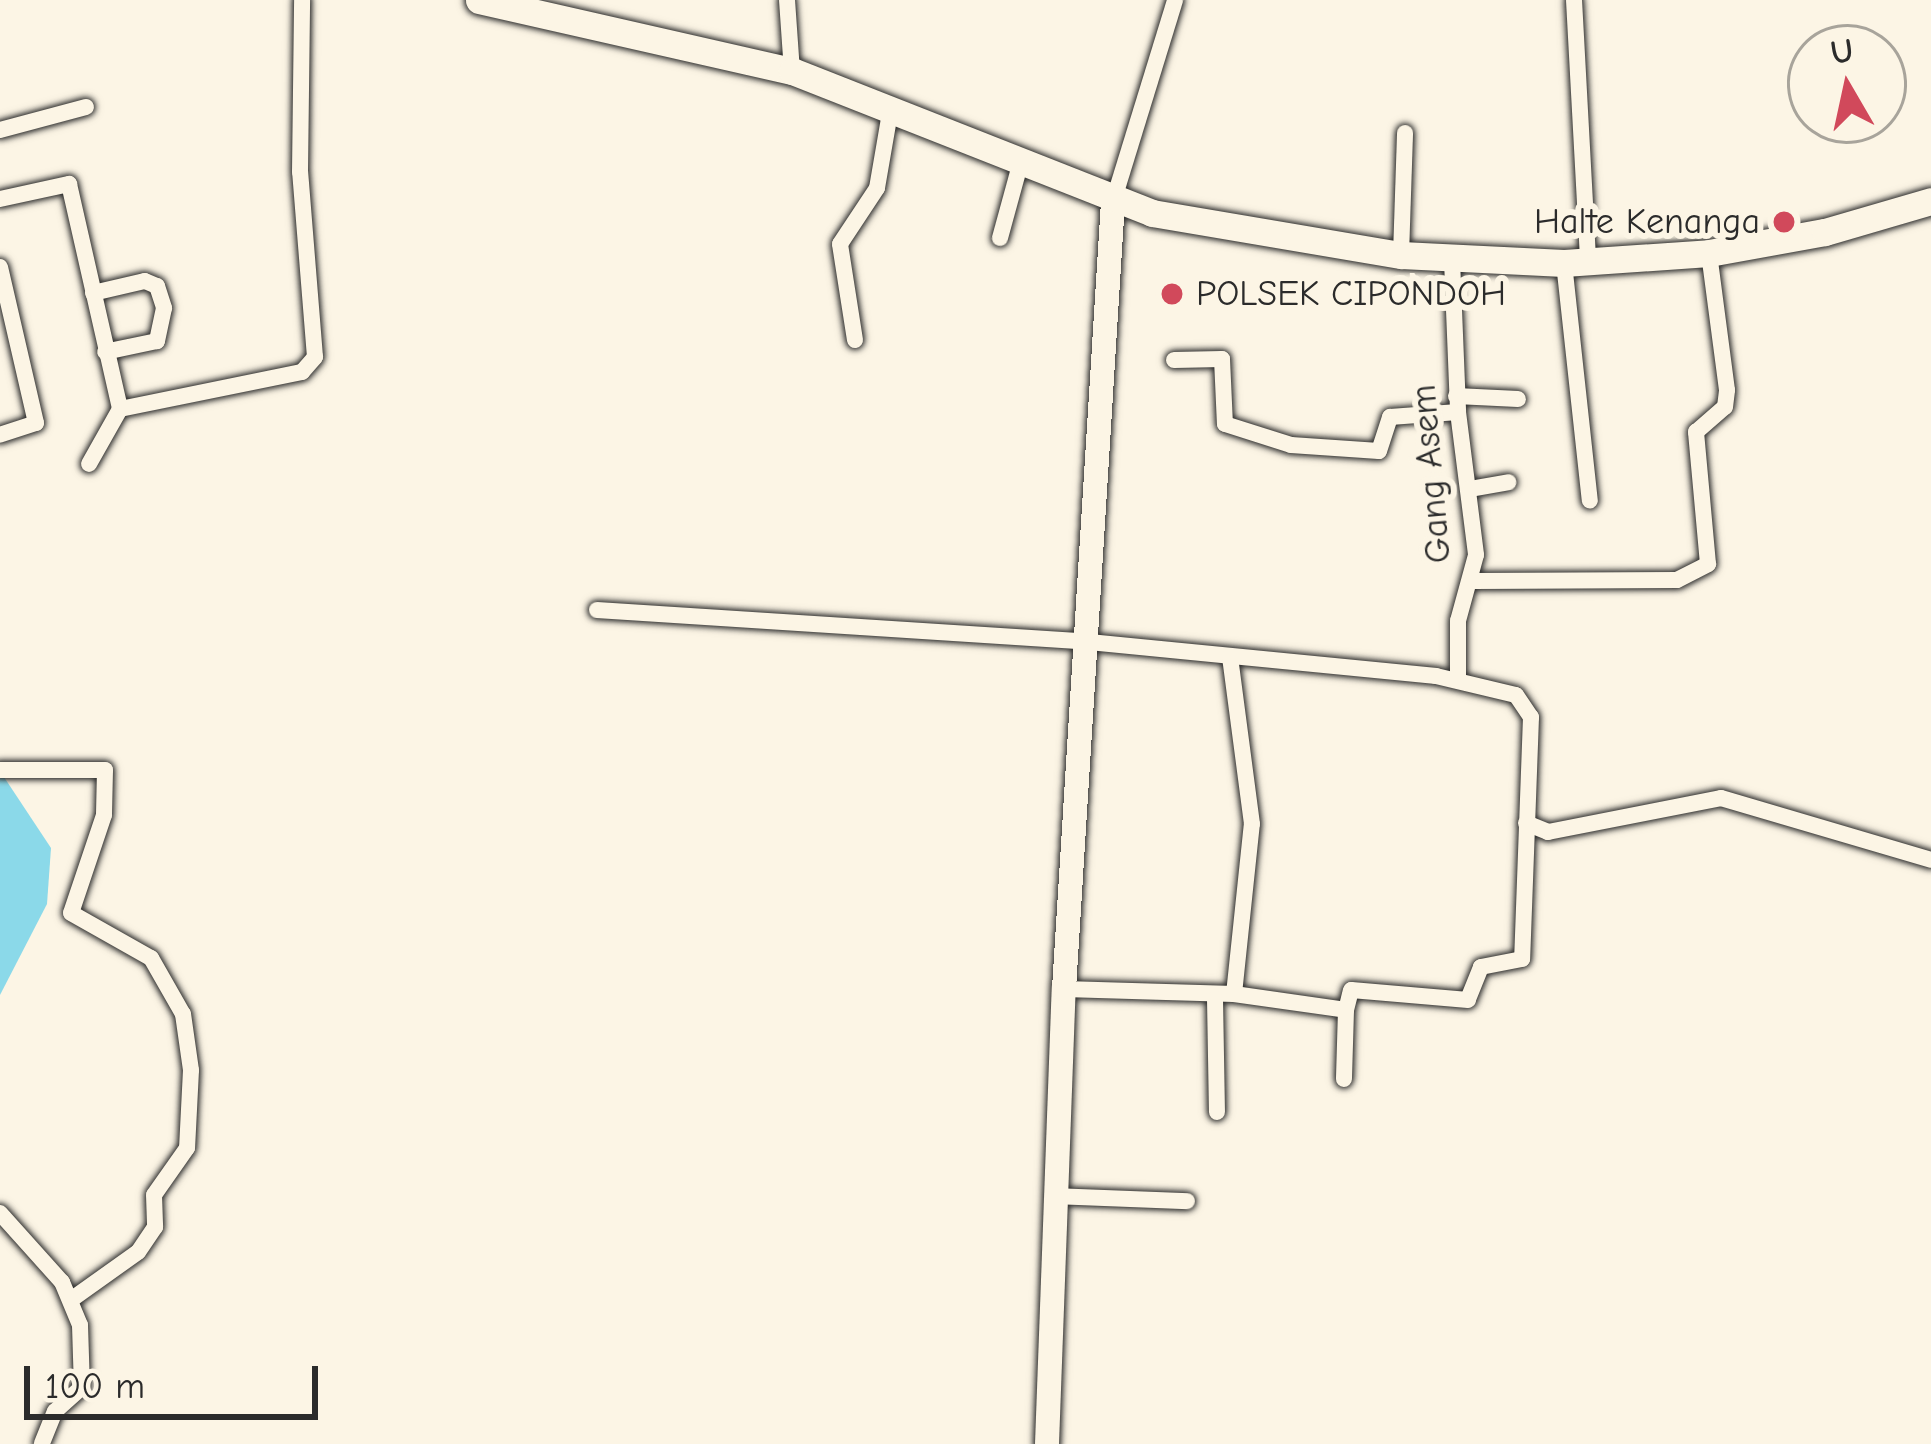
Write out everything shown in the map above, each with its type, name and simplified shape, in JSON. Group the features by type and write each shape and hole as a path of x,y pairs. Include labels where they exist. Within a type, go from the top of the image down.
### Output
{"main road":[{"path":"493,1 792,71 891,107 1113,202 1247,234 1452,260 1576,262 1709,253 1825,232 1931,201"}],"street":[{"path":"119,409 302,372 315,357 300,172 302,0"},
{"path":"787,0 792,71"},
{"path":"1574,0 1576,262 1590,501"},
{"path":"1047,1444 1064,989 1113,202 1180,1"},
{"path":"0,130 86,107"},
{"path":"855,340 840,244 877,188 891,107"},
{"path":"1402,255 1405,133"},
{"path":"1000,238 1020,165"},
{"path":"0,199 68,182 119,409 89,464"},
{"path":"1474,581 1677,580 1708,564 1696,432 1726,407 1727,390 1709,253"},
{"name":"Gang Asem","path":"1452,260 1457,404 1471,489 1474,581 1461,606 1458,679"},
{"path":"0,267 36,423 0,435"},
{"path":"93,293 145,281 157,286 164,308 157,341 105,352"},
{"path":"1174,360 1222,359 1225,424 1291,445 1379,451 1390,417 1518,399"},
{"path":"1471,489 1508,482"},
{"path":"597,610 1089,642 1458,679 1516,695 1529,708 1522,959 1481,967 1468,1000 1351,990 1343,1079"},
{"path":"1230,656 1252,824 1234,994"},
{"path":"0,770 105,770 104,815 70,914 151,958 183,1014 194,1115 188,1148 154,1195 155,1227 138,1252 72,1299"},
{"path":"1526,823 1548,832 1721,798 1931,860"},
{"path":"1064,989 1215,999 1234,994 1346,1010"},
{"path":"1215,999 1217,1112"},
{"path":"1054,1196 1186,1201"},
{"path":"0,1213 72,1299 82,1387 55,1412 42,1444"}],"water":[{"path":"0,771 51,848 47,904 0,995"}],"place":[{"name":"Halte Kenanga","path":"1784,222"},
{"name":"POLSEK CIPONDOH","path":"1172,294"}]}
